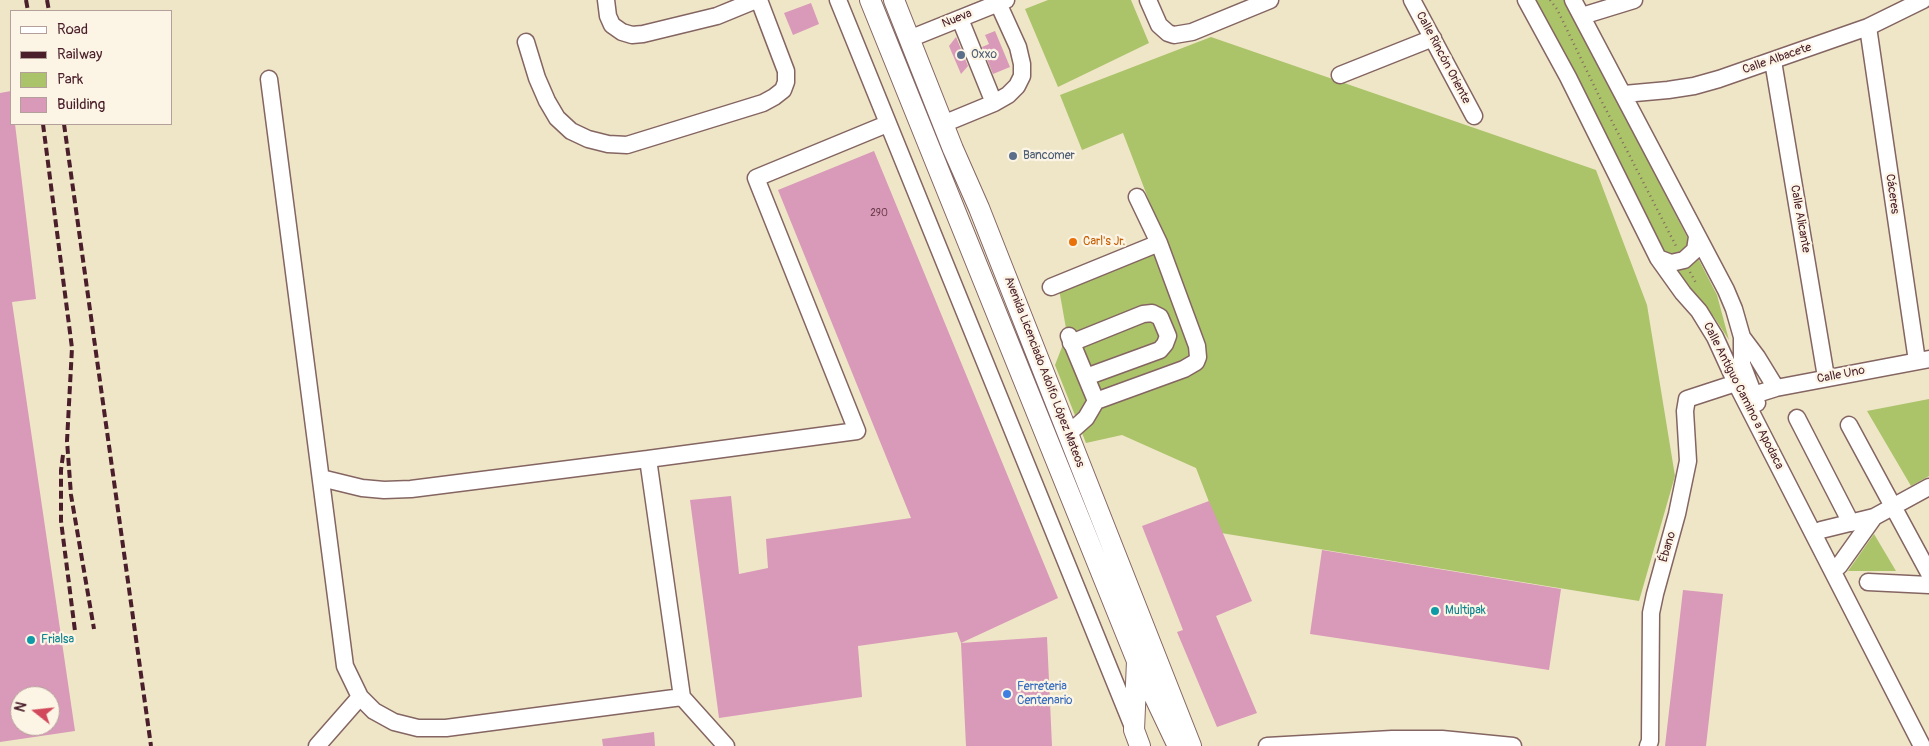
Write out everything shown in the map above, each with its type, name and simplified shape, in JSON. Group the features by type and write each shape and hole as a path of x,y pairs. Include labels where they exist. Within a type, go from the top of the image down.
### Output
{"main road":[{"name":"Avenida Licenciado Adolfo López Mateos","path":"870,0 1137,661 1137,738"},
{"name":"Avenida Licenciado Adolfo López Mateos","path":"894,0 943,124 979,208 1190,746"},
{"path":"1137,661 1172,734 1182,746"}],"street":[{"path":"526,42 546,101 557,118 571,131 588,139 608,144 627,145 763,103 783,90 786,82 786,71 758,0 717,16 632,35 622,32 612,25 608,16 606,0"},
{"path":"838,0 1137,738"},
{"path":"1148,0 1160,25 1168,33 1181,35 1270,0"},
{"name":"Calle Rincón Oriente","path":"1412,0 1474,116"},
{"name":"Calle Antiguo Camino a Apodaca","path":"1526,0 1568,77 1658,258 1707,323 1746,391 1929,738"},
{"name":"Calle Antiguo Camino a Apodaca","path":"1573,0 1726,290 1742,337 1742,364 1746,391 1922,746"},
{"path":"1582,16 1634,0"},
{"name":"Calle Albacete","path":"1624,94 1694,86 1773,61 1868,27 1923,0"},
{"path":"943,124 994,103 1008,95 1017,86 1022,76 1022,64 1018,47 1002,2"},
{"name":"Nueva","path":"909,39 1002,2"},
{"path":"960,18 994,103"},
{"name":"Cáceres","path":"1868,27 1923,360"},
{"path":"1340,75 1433,38"},
{"name":"Calle Alicante","path":"1773,61 1826,377"},
{"path":"269,79 345,666 360,697 374,711 394,722 418,728 446,728 682,697"},
{"path":"321,478 370,489 411,489 857,431 756,178 887,124"},
{"path":"1068,434 1086,418 1096,402 1184,369 1193,365 1198,357 1192,331 1159,243 1137,197"},
{"path":"1658,258 1671,263 1684,260 1694,250 1697,237"},
{"path":"1051,287 1159,243"},
{"path":"1086,377 1160,350 1168,336 1160,317 1152,313 1143,314 1070,340 1096,402"},
{"path":"1742,337 1776,388"},
{"name":"Calle Uno","path":"1746,391 1776,388 1923,360"},
{"name":"Ébano","path":"1648,746 1650,741 1651,613 1654,594 1677,514 1688,461 1685,411 1687,399 1746,391"},
{"path":"1797,418 1851,523"},
{"path":"1849,425 1929,573"},
{"path":"648,459 682,697 726,746"},
{"path":"1821,530 1874,517 1929,487"},
{"path":"1839,566 1874,517"},
{"path":"1868,582 1929,586"},
{"path":"317,746 360,697"},
{"path":"1267,746 1392,738 1442,739 1513,746"}],"path":[{"path":"1550,0 1557,9 1597,92 1697,285"}],"green space":[{"path":"1048,0 1131,0 1149,43 1058,87 1025,9"},
{"path":"1533,0 1565,0 1717,295 1729,340 1714,317 1672,270"},
{"path":"1211,37 1596,170 1647,305 1675,476 1639,601 1221,533 1196,468 1122,435 1086,443 1055,365 1067,334 1059,289 1166,245 1123,133 1082,150 1060,95"},
{"path":"1929,399 1929,476 1911,486 1867,411"},
{"path":"1874,534 1896,571 1848,571"}],"building":[{"path":"811,3 819,24 793,35 784,13"},
{"path":"995,31 1010,67 993,74 982,47 989,44 985,35"},
{"name":"Oxxo","path":"956,37 968,66 961,74 949,46"},
{"path":"10,91 10,125 15,125 36,299 12,302 75,731 60,733 60,686 10,686 10,736 41,736 0,742 0,93"},
{"path":"874,151 1058,598 961,643 957,632 858,646 862,697 719,718 690,500 731,496 739,574 768,568 766,539 911,518 778,190"},
{"path":"1209,501 1252,601 1216,616 1257,713 1217,727 1177,632 1183,630 1142,526"},
{"name":"Multipak","path":"1322,550 1561,589 1549,670 1310,634"},
{"path":"1683,590 1723,594 1706,746 1665,746"},
{"name":"Ferreteria Centenario","path":"1047,637 1052,746 966,746 961,643"},
{"path":"654,732 655,746 603,746 602,739"}],"railway":[{"path":"26,0 28,10"},
{"path":"47,0 49,10"},
{"path":"43,125 72,348 67,441 71,495 94,629"},
{"path":"64,125 151,746"},
{"path":"63,455 61,470 61,521 75,631"}],"place":[{"name":"Oxxo","path":"961,55"},
{"name":"Bancomer","path":"1013,156"},
{"name":"Carl's Jr.","path":"1073,242"},
{"name":"Multipak","path":"1435,611"},
{"name":"Frialsa","path":"31,640"},
{"name":"Ferreteria Centenario","path":"1007,694"}]}
